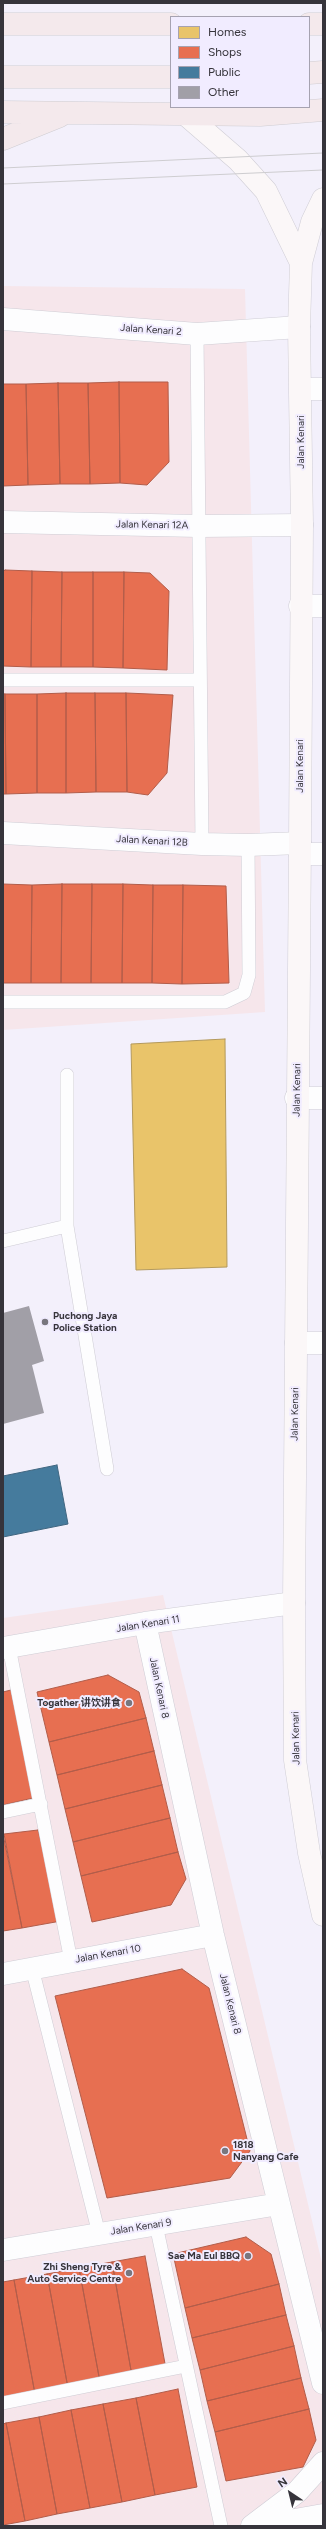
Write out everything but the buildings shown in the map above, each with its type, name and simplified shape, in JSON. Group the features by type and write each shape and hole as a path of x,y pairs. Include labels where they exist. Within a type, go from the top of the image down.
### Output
{"highway":[{"path":"3,24 170,24"},
{"path":"310,24 323,24"},
{"path":"310,73 323,72"},
{"path":"3,77 170,77"},
{"path":"3,112 260,115 323,110"},
{"path":"3,139 66,113"}],"street":[{"name":"Jalan Kenari","path":"185,114 238,160 266,191 302,263"},
{"name":"Jalan Kenari","path":"323,199 312,222 302,263 299,327 302,525 300,606 300,848 296,1098 294,1603 295,1760 309,1853 323,1915"},
{"name":"Jalan Kenari 2","path":"3,319 197,334 299,327"},
{"path":"301,389 323,388"},
{"name":"Jalan Kenari 12A","path":"3,522 199,526 302,525"},
{"path":"300,606 323,606"},
{"name":"Jalan Kenari 12B","path":"3,833 300,848 323,854"},
{"path":"296,1098 323,1098"},
{"path":"296,1343 323,1343"},
{"name":"Jalan Kenari 11","path":"6,1647 145,1623 294,1603"},
{"name":"Jalan Kenari 8","path":"145,1623 213,1935 323,2383"},
{"name":"Jalan Kenari 10","path":"3,1974 213,1935"},
{"name":"Jalan Kenari 9","path":"3,2250 279,2204"},
{"path":"252,2526 297,2492 323,2463"},
{"path":"261,2526 318,2518"}],"lane":[{"path":"197,334 202,844"},
{"path":"3,680 200,680"},
{"path":"3,1002 225,1002 244,993 249,975 248,845"},
{"path":"67,1075 67,1226 107,1469"},
{"path":"3,1241 67,1226"},
{"path":"6,1647 41,1804 72,1961"},
{"path":"3,1812 41,1804"},
{"path":"32,1968 99,2234"},
{"path":"156,2225 220,2526"},
{"path":"3,2403 186,2366"}],"shaded area":[{"path":"3,286 245,289 265,1012 3,1030"},
{"path":"163,1595 323,2267 323,2515 318,2526 3,2526 3,1618"}],"tram line":[{"path":"3,168 323,153"},
{"path":"3,184 323,170"}],"place":[{"name":"Puchong Jaya Police Station","path":"45,1322"},
{"name":"Togather 讲饮讲食","path":"129,1703"},
{"name":"1818 Nanyang Cafe","path":"225,2151"},
{"name":"Sae Ma Eul BBQ","path":"248,2256"},
{"name":"Zhi Sheng Tyre & Auto Service Centre","path":"129,2273"}]}
